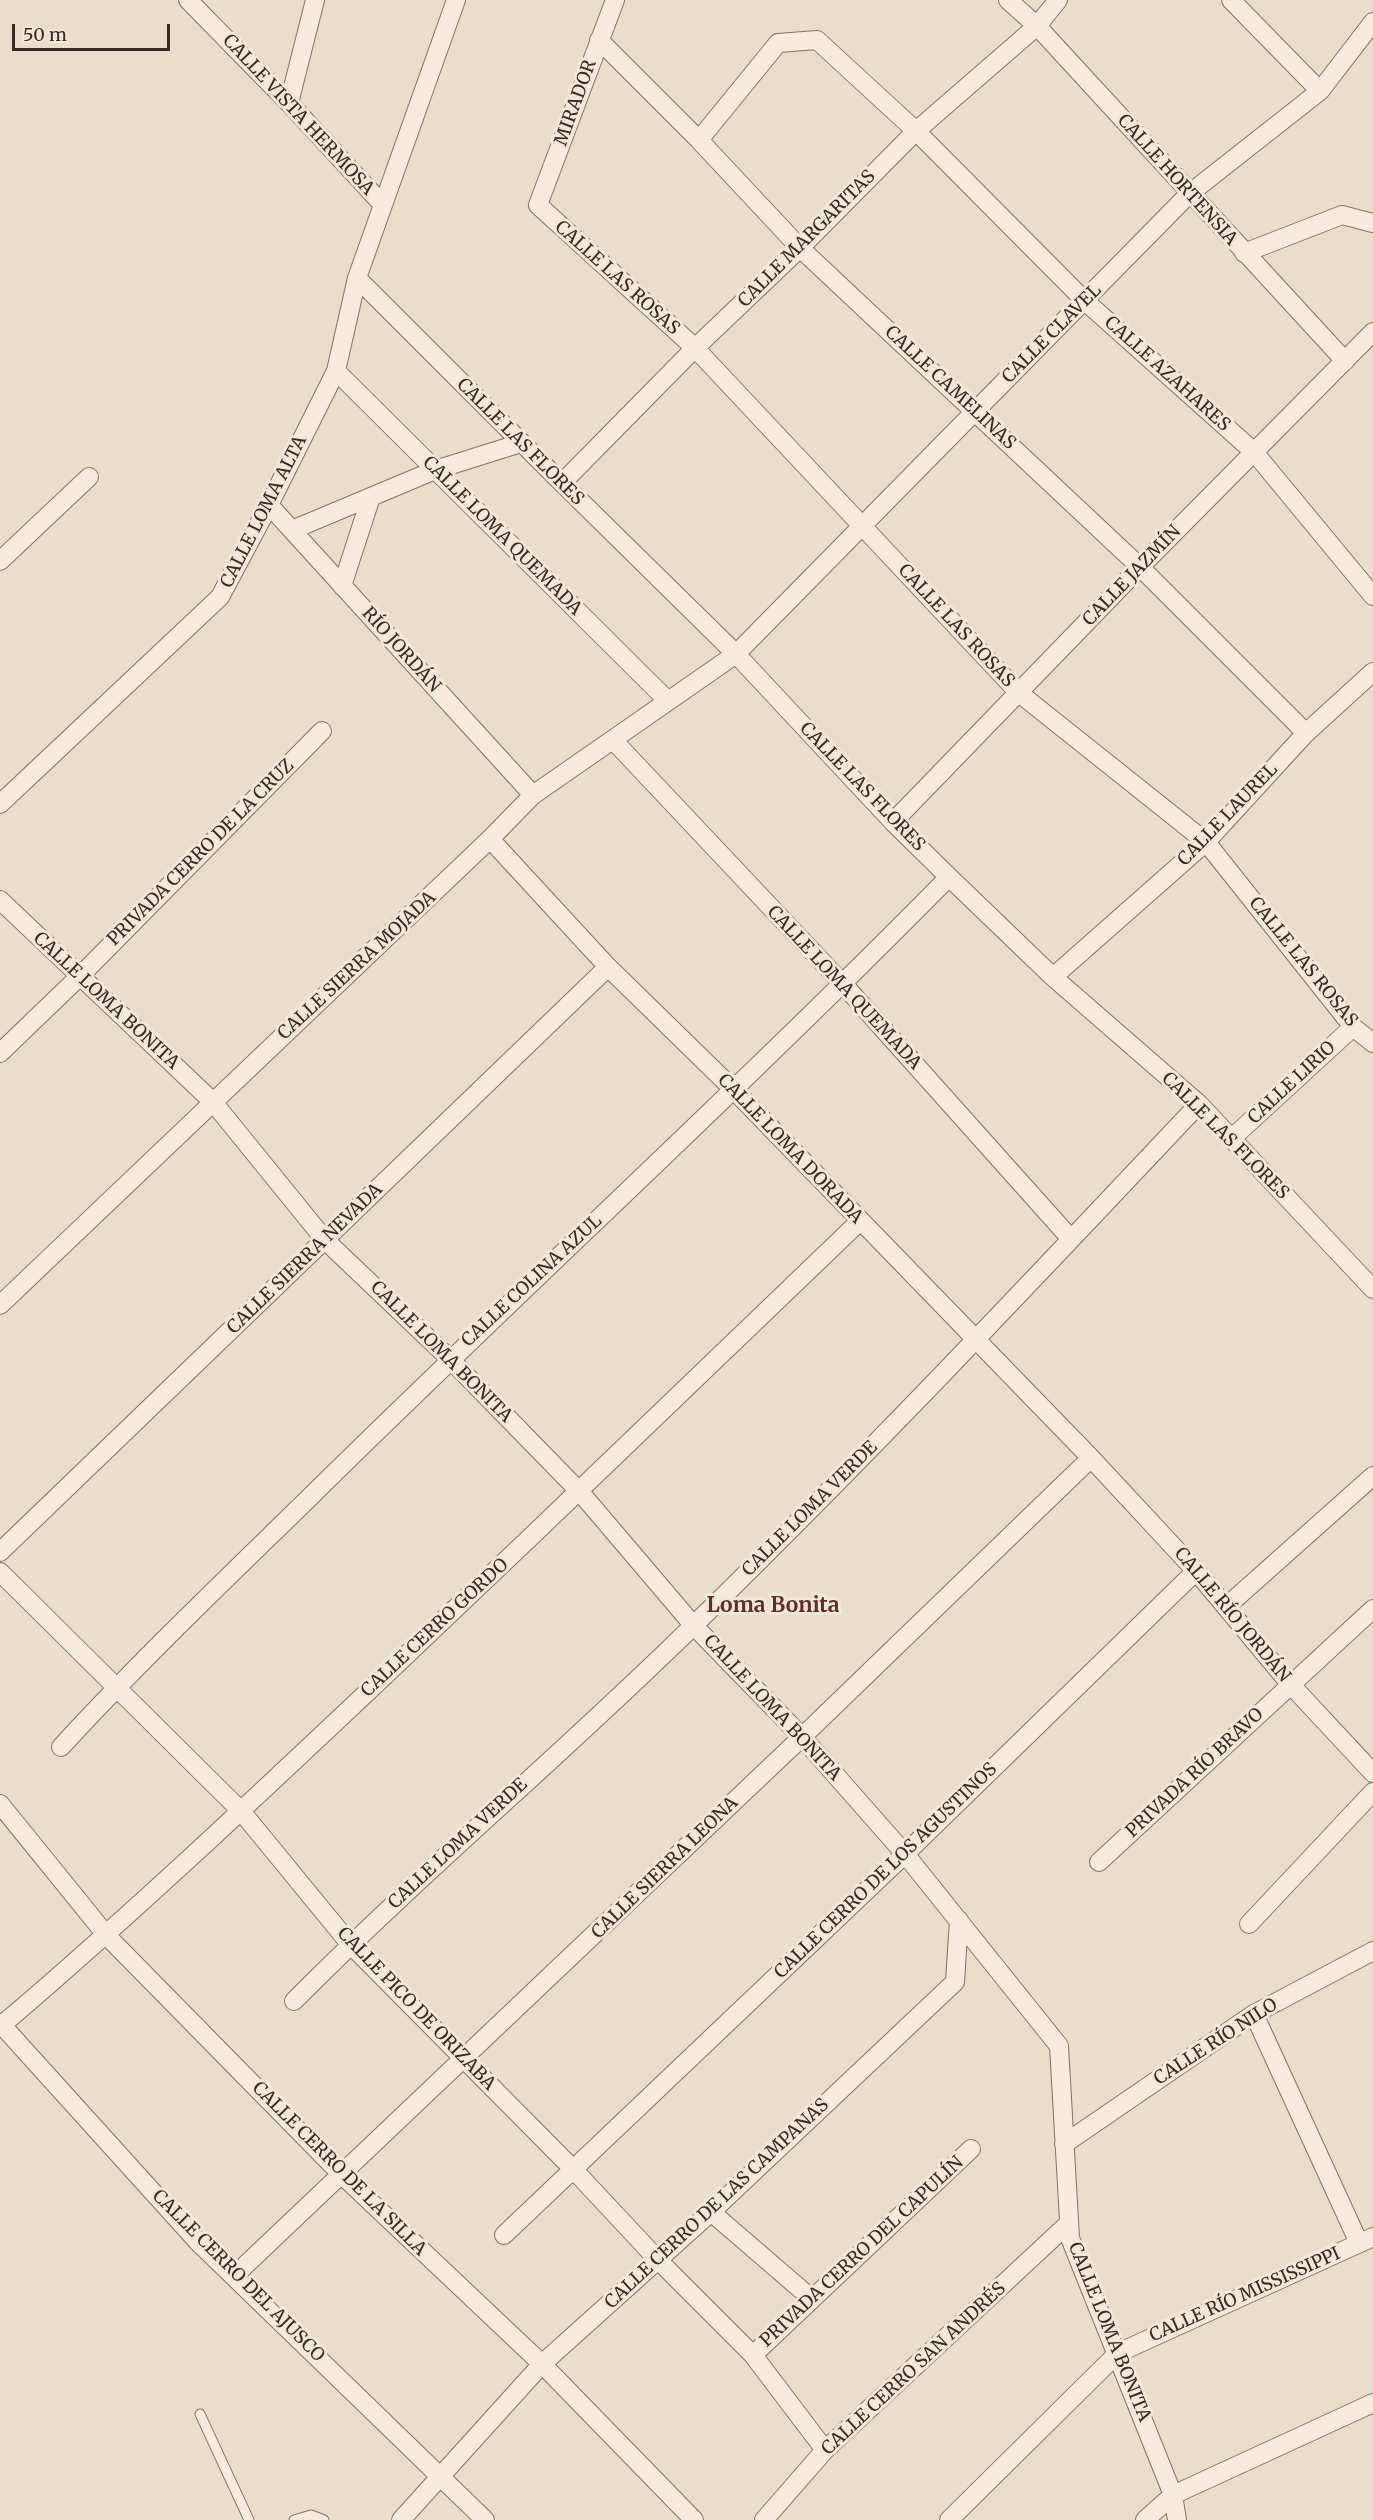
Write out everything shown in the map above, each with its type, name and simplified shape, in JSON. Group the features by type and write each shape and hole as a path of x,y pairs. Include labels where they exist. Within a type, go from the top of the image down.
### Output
{"street":[{"name":"CALLE VISTA HERMOSA","path":"188,0 289,103 383,205"},
{"path":"289,103 315,0"},
{"path":"357,278 456,0"},
{"name":"MIRADOR","path":"538,206 615,0"},
{"name":"CALLE HORTENSIA","path":"1008,0 1037,26 1189,194 1345,361"},
{"name":"CALLE MARGARITAS","path":"562,483 695,348 800,248 916,131 1037,26 1058,0"},
{"path":"1231,0 1320,91"},
{"name":"CALLE CLAVEL","path":"736,654 1189,194 1320,91 1373,22"},
{"name":"CALLE CAMELINAS","path":"599,39 699,140 800,248 1140,567 1306,733"},
{"name":"CALLE AZAHARES","path":"699,140 778,43 817,40 916,131 1085,301 1254,452 1373,596"},
{"name":"CALLE LAS ROSAS","path":"538,206 695,348 1019,693 1206,842 1353,1027 1373,1043"},
{"path":"1244,252 1342,214 1373,222"},
{"name":"CALLE LOMA ALTA","path":"0,804 220,597 336,371 357,278"},
{"name":"CALLE LAS FLORES","path":"357,278 736,654 893,822 949,877 1053,977 1199,1104 1373,1289"},
{"name":"CALLE JAZMÍN","path":"893,822 1140,567 1373,332"},
{"name":"CALLE LOMA QUEMADA","path":"336,371 668,700"},
{"path":"292,530 435,470 521,443"},
{"path":"0,561 88,477"},
{"path":"342,586 371,497"},
{"name":"RÍO JORDÁN","path":"269,505 533,795"},
{"name":"CALLE SIERRA MOJADA","path":"0,1305 490,839 533,795 736,654"},
{"name":"CALLE LAUREL","path":"1053,977 1206,842 1306,733 1373,672"},
{"name":"PRIVADA CERRO DE LA CRUZ","path":"0,1053 80,976 322,730"},
{"name":"CALLE LOMA QUEMADA","path":"613,740 843,984 1071,1239"},
{"name":"CALLE LOMA DORADA","path":"490,839 608,967 734,1090 1091,1458"},
{"name":"CALLE COLINA AZUL","path":"61,1747 116,1687 450,1359 734,1090 949,877"},
{"name":"CALLE LOMA BONITA","path":"0,900 213,1102 325,1240 450,1359 580,1492 694,1626 802,1737 905,1854 1059,2046 1070,2238 1173,2495 1177,2520"},
{"name":"CALLE SIERRA NEVADA","path":"0,1552 608,967"},
{"name":"CALLE LIRIO","path":"1231,1139 1353,1027"},
{"name":"CALLE LOMA VERDE","path":"294,2001 350,1944 694,1626 978,1339 1199,1104"},
{"name":"CALLE CERRO GORDO","path":"1,2024 107,1936 241,1811 580,1492 860,1221"},
{"name":"CALLE RÍO JORDÁN","path":"1091,1458 1196,1571 1291,1685 1373,1773"},
{"name":"CALLE SIERRA LEONA","path":"235,2275 802,1737 1091,1458"},
{"path":"1227,1606 1373,1476"},
{"name":"CALLE CERRO DE LOS AGUSTINOS","path":"504,2235 905,1854 1196,1571"},
{"name":"CALLE PICO DE ORIZABA","path":"0,1572 241,1811 350,1944 753,2355 825,2450"},
{"name":"PRIVADA RÍO BRAVO","path":"1099,1862 1373,1608"},
{"path":"1249,1924 1373,1792"},
{"name":"CALLE CERRO DE LA SILLA","path":"0,1804 107,1936 342,2175 542,2364 694,2520"},
{"name":"CALLE CERRO DE LAS CAMPANAS","path":"400,2520 542,2364 711,2212 955,1982 958,1920"},
{"name":"CALLE RÍO NILO","path":"1065,2144 1254,2014 1373,1951"},
{"path":"1254,2014 1366,2240"},
{"name":"CALLE CERRO DEL AJUSCO","path":"1,2024 198,2242 235,2275 485,2520"},
{"name":"PRIVADA CERRO DEL CAPULÍN","path":"753,2355 971,2149"},
{"path":"711,2212 812,2299"},
{"name":"CALLE CERRO SAN ANDRÉS","path":"764,2520 825,2450 1070,2223"},
{"name":"CALLE RÍO MISSISSIPPI","path":"1118,2353 1366,2240"},
{"path":"948,2520 1118,2353"},
{"path":"1145,2520 1173,2495 1373,2403"}],"lane":[{"path":"200,2414 249,2520"},
{"path":"294,2520 311,2515 324,2520"}],"district":[{"name":"Loma Bonita","path":"773,1606"}]}
